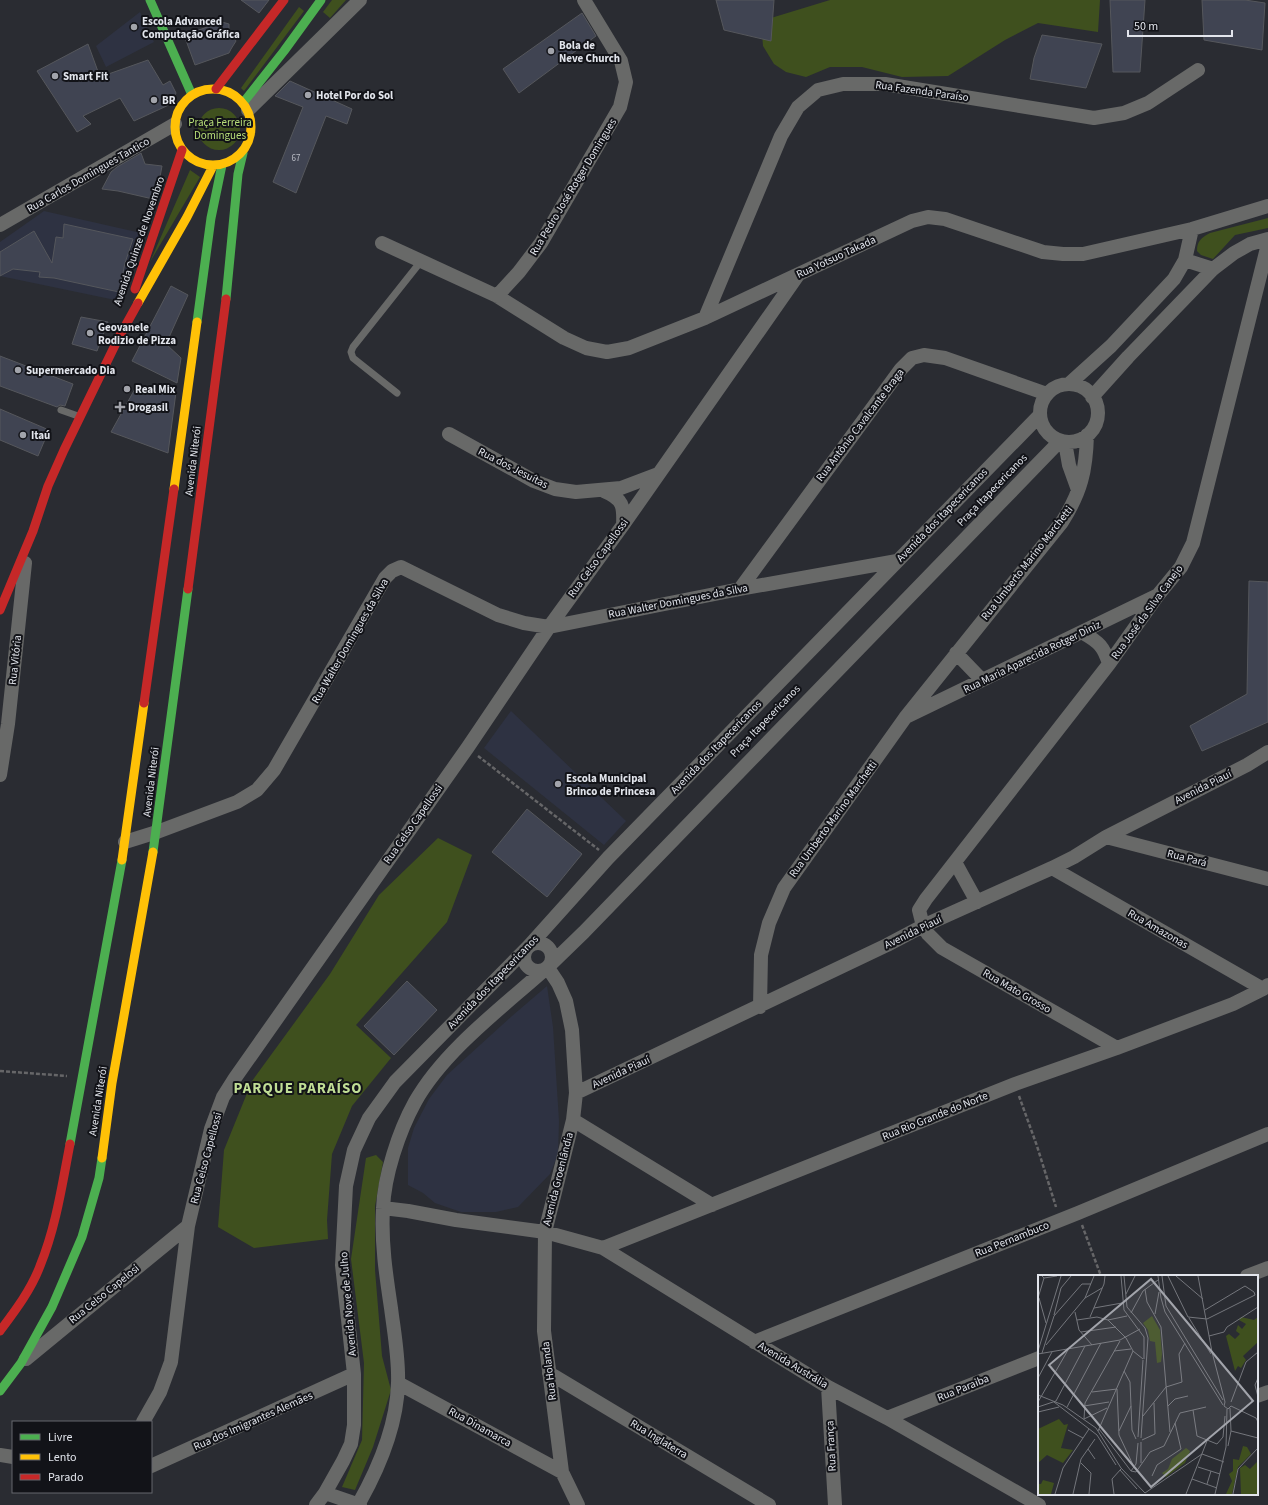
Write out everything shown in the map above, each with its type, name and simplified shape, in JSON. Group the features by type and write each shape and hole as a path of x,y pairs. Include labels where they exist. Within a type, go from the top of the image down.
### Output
{"main road":[{"path":"150,0 192,95"},
{"path":"216,89 284,0"},
{"path":"245,106 321,0"},
{"path":"216,89 226,91 235,96 245,106 251,121 252,132 249,143 243,153 222,165 213,166 201,164 190,158 182,150 175,133 175,124 177,113 183,103 192,95 204,90 216,89"},
{"name":"Avenida Quinze de Novembro","path":"118,339 182,150"},
{"name":"Avenida Niterói","path":"0,1391 21,1363 52,1307 82,1237 99,1178 109,1083 157,832 228,283 238,174 243,153"},
{"name":"Avenida Niterói","path":"0,1331 20,1304 40,1267 53,1227 87,1079 125,842 209,279 211,218 222,165"},
{"name":"Avenida Quinze de Novembro","path":"0,610 27,545 48,486 80,417 118,339 187,217 213,166"},
{"path":"209,279 228,283"}],"street":[{"path":"245,106 360,0"},
{"name":"Rua Pedro José Rotger Domingues","path":"497,296 519,272 541,243 620,107 626,82 621,61 584,0"},
{"name":"Rua Fazenda Paraíso","path":"705,318 781,136 798,107 818,90 843,84 886,84 1094,118 1124,113 1148,103 1198,70"},
{"name":"Rua Carlos Domingues Tantico","path":"0,225 175,124"},
{"path":"1069,384 1111,346 1174,278 1185,260 1192,229 1268,206"},
{"name":"Rua Yotsuo Takada","path":"497,296 564,338 586,348 607,352 629,348 705,318 912,221 928,217 944,219 1043,252 1063,254 1083,254 1192,229"},
{"path":"1092,397 1128,356 1213,269 1234,253 1250,244 1268,239"},
{"path":"382,243 422,260 497,296"},
{"name":"Rua José da Silva Canejo","path":"923,926 920,910 926,899 1110,664 1158,595 1181,567 1193,543 1268,244"},
{"path":"1185,260 1213,269"},
{"name":"Rua Celso Capellossi","path":"143,1421 160,1392 171,1362 188,1226 211,1129 223,1097 468,747 549,627 623,525 798,275"},
{"name":"Rua Antônio Cavalcante Braga","path":"740,589 901,369 912,358 924,355 945,358 1048,394"},
{"path":"1069,384 1086,390 1092,397 1098,413 1093,429 1087,435 1080,440 1062,441 1052,437 1046,431 1040,415 1043,400 1048,394 1054,389 1069,384"},
{"name":"Avenida dos Itapecericanos","path":"395,1082 529,946 608,858 1040,415"},
{"name":"Rua dos Jesuítas","path":"449,434 534,481 548,486 576,492 621,488 659,474"},
{"name":"Rua Umberto Marino Marchetti","path":"760,1006 761,955 769,923 784,888 905,718 1062,522 1073,504 1084,475 1087,435"},
{"path":"1062,441 1078,490"},
{"name":"Avenida dos Itapecericanos","path":"383,1208 386,1185 396,1146 404,1125 416,1101 442,1063 460,1045 548,968 590,926 1062,441"},
{"path":"604,490 613,494 624,509 623,525"},
{"name":"Rua Vitória","path":"0,775 8,724 27,545"},
{"name":"Rua Walter Domingues da Silva","path":"125,842 157,832 237,802 257,790 274,770 385,578 392,570 401,567 498,615 524,623 549,627 740,589 897,561"},
{"name":"Rua Maria Aparecida Rotger Diniz","path":"905,718 1083,633 1158,595"},
{"path":"1083,633 1100,644 1105,651 1110,664"},
{"path":"956,653 982,680"},
{"name":"Avenida Piauí","path":"576,1093 887,945 923,926 1052,868 1106,837 1268,752"},
{"name":"Avenida Piauí","path":"1247,764 1268,762"},
{"name":"Rua Pará","path":"1106,837 1268,879"},
{"path":"955,862 977,902"},
{"name":"Rua Amazonas","path":"1052,868 1266,987"},
{"name":"Rua Mato Grosso","path":"923,926 928,934 942,948 1116,1048"},
{"path":"537,942 546,944 552,951 553,955 548,968 533,970 526,964 524,954 529,946 537,942"},
{"name":"Avenida Groenlândia","path":"383,1208 545,1232 573,1120 576,1093 572,1030 566,1001 558,983 548,968"},
{"name":"Rua Rio Grande do Norte","path":"603,1248 1015,1084 1233,1004 1266,987"},
{"name":"Avenida Nove de Julho","path":"316,1505 344,1461 351,1444 354,1425 354,1374 342,1265 346,1186 354,1150 369,1118 395,1082"},
{"path":"573,1120 712,1205"},
{"name":"Rua Pernambuco","path":"754,1342 1078,1213 1268,1134"},
{"path":"325,1493 359,1505 379,1464 388,1441 396,1406 398,1383 383,1240 383,1208"},
{"name":"Rua Celso Capelosi","path":"21,1363 188,1226"},
{"name":"Avenida Austrália","path":"545,1232 603,1248 828,1387 1038,1500"},
{"name":"Rua Holanda","path":"545,1232 544,1331 549,1373 562,1472 578,1505"},
{"path":"1250,1275 1268,1268"},
{"name":"Rua Paraiba","path":"887,1418 1038,1358"},
{"name":"Rua Inglaterra","path":"549,1373 769,1505"},
{"name":"Rua dos Imigrantes Alemães","path":"152,1466 354,1374"},
{"name":"Rua Dinamarca","path":"398,1383 562,1472"},
{"name":"Rua França","path":"828,1387 835,1505"},
{"path":"1258,1396 1268,1392"},
{"path":"0,1455 12,1457"}],"lane":[{"path":"397,393 353,358 352,352 353,347 422,260"},
{"path":"61,410 80,417"}],"path":[{"path":"468,747 608,858"},
{"path":"0,1071 87,1079"},
{"path":"1015,1084 1037,1146 1060,1220"},
{"path":"1078,1213 1101,1275"}],"shaded area":[{"name":"Escola Advanced Computação Gráfica","path":"140,12 154,42 106,67 96,46"},
{"path":"44,211 141,233 120,301 0,276 0,242"},
{"name":"Escola Municipal Brinco de Princesa","path":"511,711 626,821 604,845 484,748"},
{"path":"547,986 553,1027 559,1121 558,1154 550,1174 518,1207 496,1212 461,1212 435,1203 423,1193 408,1185 408,1148 414,1128 429,1099 447,1075"}],"green space":[{"path":"332,0 346,0 330,18 323,12"},
{"path":"830,0 1100,0 1098,32 1038,23 1005,40 948,76 902,77 862,67 830,67 806,77 786,72 774,64 763,46 761,21"},
{"path":"299,7 304,11 244,91 241,88"},
{"name":"Praça Ferreira Domingues","path":"219,108 234,114 240,129 234,144 219,150 204,144 198,129 204,114"},
{"path":"190,170 200,177 150,262"},
{"path":"1268,218 1268,228 1235,235 1213,259 1201,255 1197,251 1200,240 1210,233"},
{"path":"438,838 472,855 447,922 356,1025 391,1058 352,1106 332,1154 327,1220 328,1239 254,1248 218,1227 224,1150 252,1081 330,974 379,895"},
{"path":"376,1155 383,1162 375,1206 375,1270 382,1356 391,1390 373,1447 355,1490 342,1487 362,1440 364,1363 351,1259 366,1158"}],"building":[{"path":"241,0 269,0 259,13"},
{"path":"716,0 774,0 771,41 724,30"},
{"path":"1110,0 1145,0 1140,72 1113,72"},
{"path":"1202,0 1245,0 1265,3 1262,50 1204,40"},
{"name":"Bola de Neve Church","path":"582,13 596,36 519,93 503,69"},
{"path":"222,22 229,24 229,30 236,41 229,53 195,65 184,35"},
{"path":"1042,35 1102,44 1086,88 1030,79 1034,58"},
{"path":"88,44 100,77 148,60 163,85 170,81 176,93 171,104 134,121 120,98 83,116 91,124 77,132 37,71"},
{"path":"290,81 352,109 347,124 326,116 296,193 273,182 303,107 275,96"},
{"path":"141,153 145,164 162,166 153,199 102,189 111,172"},
{"path":"64,224 133,239 125,263 119,292 54,278 39,277 40,272 13,269 0,276 0,252 34,231 52,263 56,237 63,238"},
{"path":"171,286 188,295 166,344 181,358 177,383 132,361"},
{"name":"Geovanele Rodizio de Pizza","path":"81,317 108,322 97,351 72,344"},
{"name":"Supermercado Dia","path":"0,356 73,384 65,406 60,405 57,407 0,386"},
{"path":"136,387 176,392 168,453 111,432"},
{"name":"Itaú","path":"0,409 49,430 38,456 0,440"},
{"path":"1249,581 1268,582 1268,722 1202,751 1190,726 1247,694"},
{"path":"527,809 582,854 547,897 492,852"},
{"path":"407,981 437,1010 394,1055 364,1026"}],"traffic: fast":[{"path":"150,0 192,95"},
{"path":"243,103 284,51 321,0"},
{"path":"226,299 238,174 243,153"},
{"path":"197,322 211,218 222,165"},
{"path":"153,852 188,589"},
{"path":"70,1144 122,860"},
{"path":"0,1391 21,1363 52,1307 82,1237 99,1178 102,1158"}],"traffic: slow":[{"path":"206,89 220,89 234,95 245,106 251,120 251,127 251,134 248,142 240,154 234,159 220,165 206,165 192,159 181,148 175,134 175,120 181,106 192,95 206,89"},
{"path":"138,303 187,217 213,166"},
{"path":"174,489 197,322"},
{"path":"122,860 144,703"},
{"path":"102,1158 112,1083 153,852"}],"traffic: jam":[{"path":"216,89 284,0"},
{"path":"135,289 182,150"},
{"path":"188,589 226,299"},
{"path":"0,610 33,531 48,486 64,450 118,339 138,303"},
{"path":"144,703 174,489"},
{"path":"0,1331 27,1292 46,1251 58,1206 70,1144"}],"place":[{"name":"Escola Advanced Computação Gráfica","path":"134,27"},
{"name":"Bola de Neve Church","path":"551,51"},
{"name":"Smart Fit","path":"55,76"},
{"name":"Hotel Por do Sol","path":"308,95"},
{"name":"BR","path":"154,100"},
{"name":"Geovanele Rodizio de Pizza","path":"90,333"},
{"name":"Supermercado Dia","path":"18,370"},
{"name":"Real Mix","path":"127,389"},
{"name":"Drogasil","path":"120,407"},
{"name":"Itaú","path":"23,435"},
{"name":"Escola Municipal Brinco de Princesa","path":"558,784"}],"district":[{"name":"PARQUE PARAÍSO","path":"298,1088"}]}
